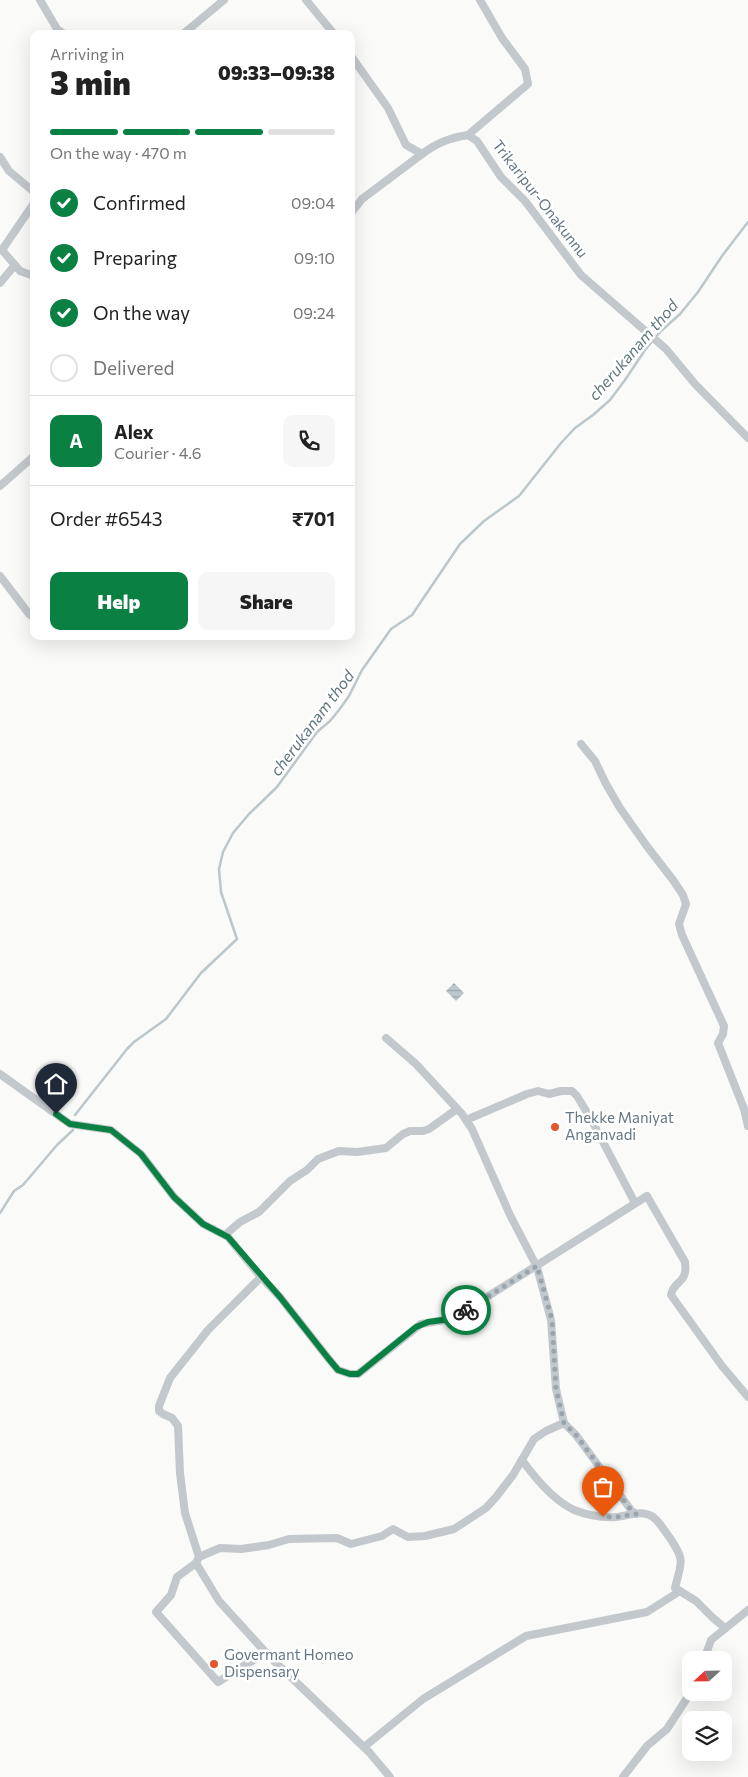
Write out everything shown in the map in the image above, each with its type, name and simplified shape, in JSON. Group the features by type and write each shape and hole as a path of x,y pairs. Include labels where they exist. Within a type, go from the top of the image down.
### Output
{"street":[{"path":"40,0 58,30"},
{"path":"188,30 224,0"},
{"path":"306,0 331,30"},
{"path":"355,208 362,199 436,144 450,138 468,135 528,84 525,68 502,38 480,0"},
{"path":"355,62 388,108 406,144 422,154"},
{"name":"Trikaripur-Onakunnu","path":"468,135 477,141 501,177 525,201 581,275 666,348 694,384 748,438"},
{"path":"0,157 9,171 30,189"},
{"path":"30,209 2,250 20,271 30,275"},
{"path":"0,282 16,266"},
{"path":"0,486 30,460"},
{"path":"0,576 30,613"},
{"path":"581,744 595,760 620,808 674,880 683,895 686,904 679,924 692,958 724,1026 723,1034 718,1043 744,1109 748,1126"},
{"path":"386,1038 416,1064 466,1120 490,1168 510,1215 537,1266 552,1320 556,1389 564,1423 576,1435 626,1504 636,1514"},
{"path":"0,1074 70,1124 111,1130 141,1154 174,1197 203,1224 225,1235 280,1297 338,1370 350,1374 358,1374 416,1327 428,1322 450,1319 647,1196 685,1262 687,1272 683,1280 672,1290 671,1295 722,1366 748,1397"},
{"path":"466,1120 527,1094 538,1091 549,1094 572,1091 591,1119 635,1203"},
{"path":"225,1235 240,1222 259,1212 290,1181 307,1170 318,1159 339,1151 357,1152 386,1148 403,1134 410,1131 422,1132 429,1129 457,1109"},
{"path":"261,1276 208,1330 170,1378 159,1406 160,1411 172,1418 178,1426 180,1473 185,1513 197,1560 219,1601 269,1656 364,1747 390,1777"},
{"path":"269,1656 257,1658 218,1682 156,1612 171,1595 177,1577 197,1560 220,1548 241,1549 289,1540 337,1538 351,1544 382,1536 393,1529 408,1536 425,1536 454,1529 486,1508 496,1497 513,1475 534,1439 564,1423"},
{"path":"522,1460 550,1492 574,1509 603,1517 636,1514 646,1514 653,1517 678,1550 681,1557 682,1567 675,1588 696,1601 725,1628"},
{"path":"364,1747 423,1699 526,1636 647,1612 680,1591"},
{"path":"707,1651 711,1640 748,1610"},
{"path":"623,1777 647,1746 667,1729 685,1701"}],"shaded area":[{"path":"454,983 464,993 456,1001 446,991"}],"waterway":[{"name":"cherukanam thod","path":"75,1115 127,1049 166,1019 201,973 237,939 221,892 219,869 223,852 233,833 249,814 277,787 317,732 339,710 349,696 362,670 391,629 412,615 460,544 484,521 519,496 575,428 610,400 645,350 660,332 680,314 698,292 748,222"},
{"name":"cherukanam thod","path":"0,1213 14,1191 23,1185 57,1145 73,1130"}],"way so far":[{"path":"466,1310 537,1266 552,1320 556,1389 564,1423 576,1435 593,1460 636,1514 603,1517"}],"place":[{"name":"Thekke Maniyat Anganvadi","path":"555,1127"},
{"name":"Govermant Homeo Dispensary","path":"214,1664"}],"route":[{"path":"56,1114 70,1124 111,1130 141,1154 174,1197 203,1224 228,1237 280,1297 338,1370 350,1374 358,1374 421,1324 450,1319 466,1310"}]}
